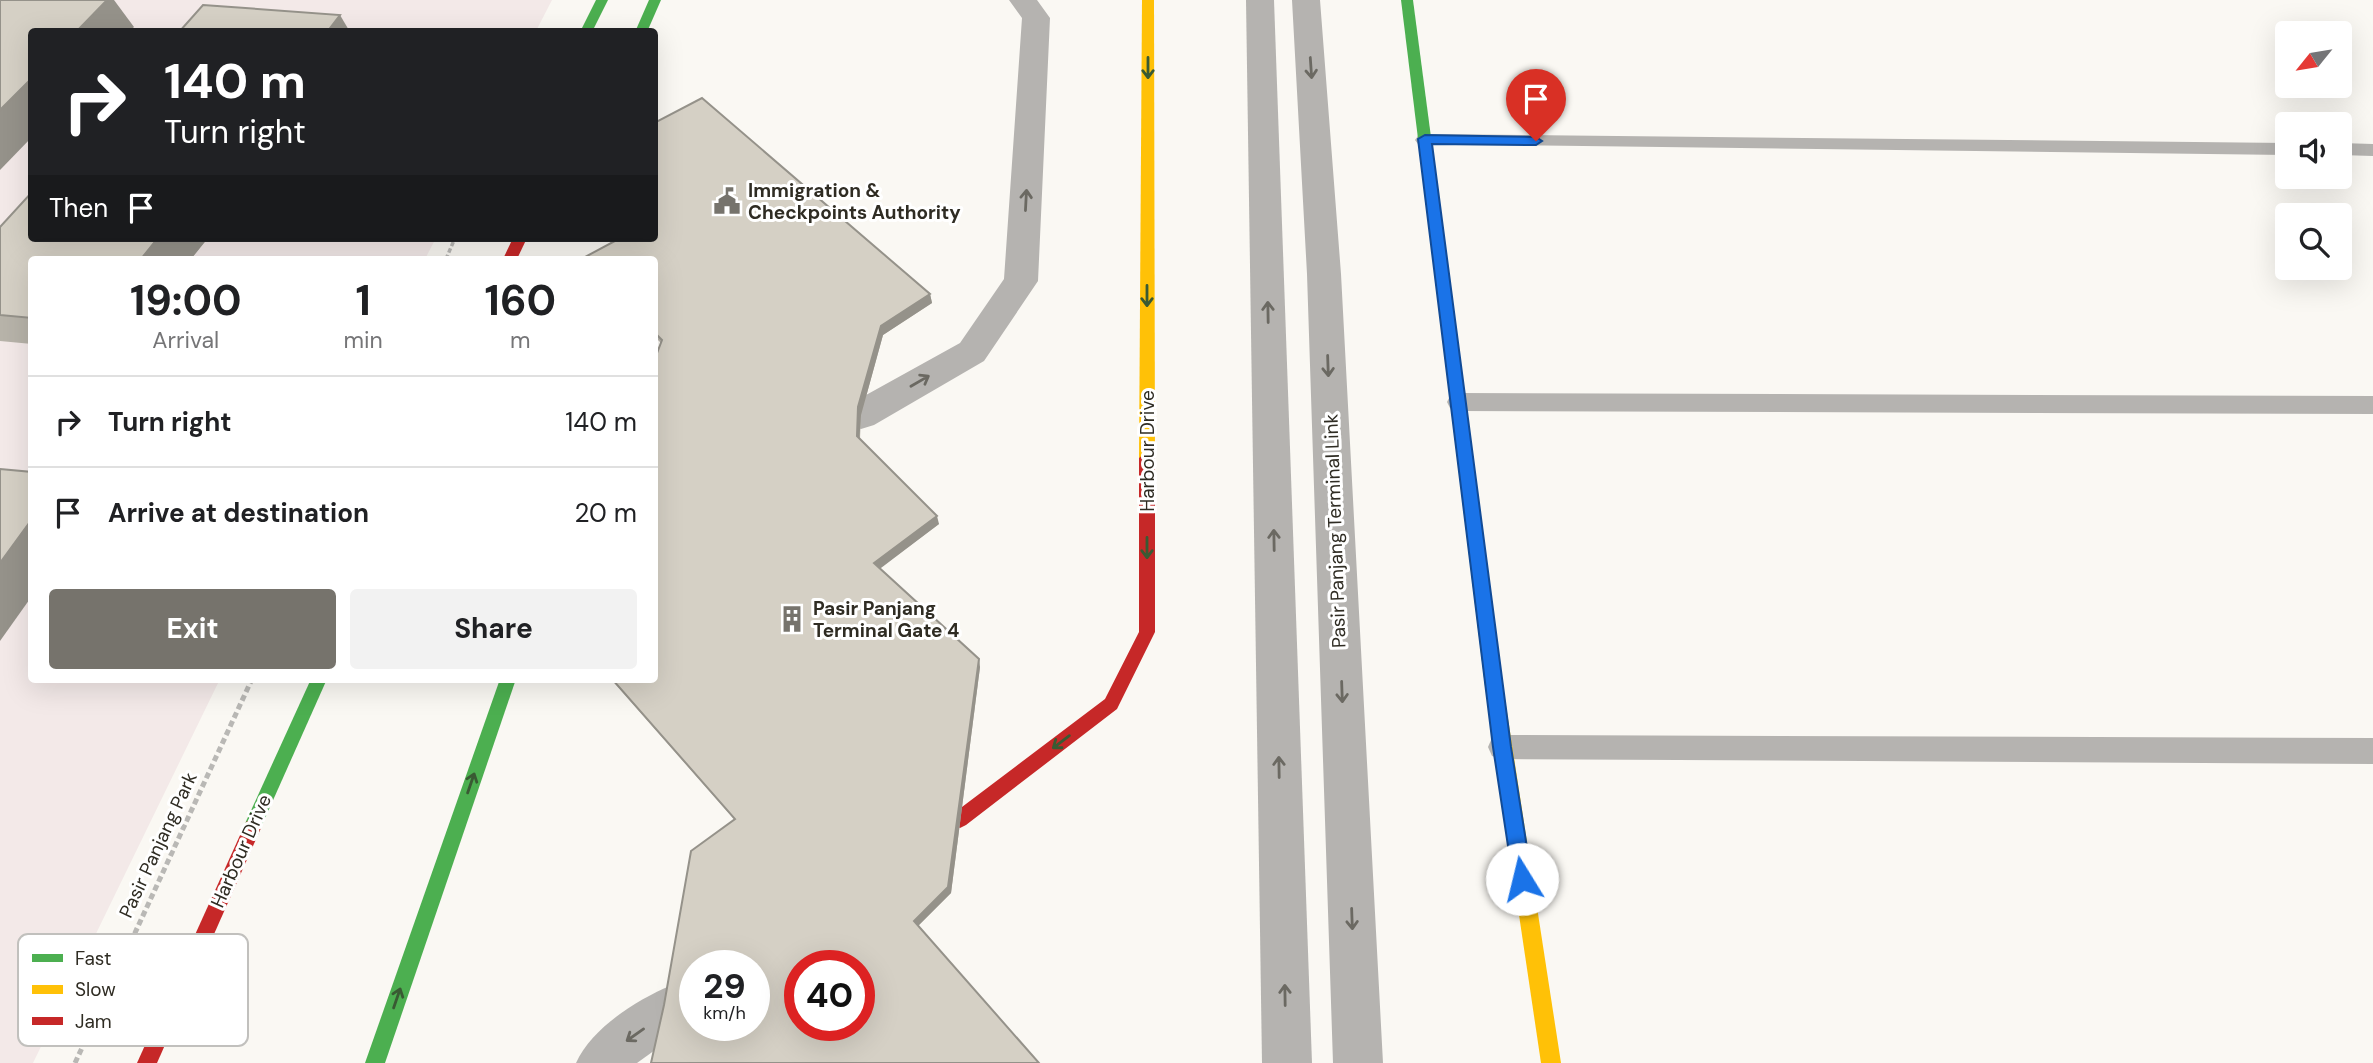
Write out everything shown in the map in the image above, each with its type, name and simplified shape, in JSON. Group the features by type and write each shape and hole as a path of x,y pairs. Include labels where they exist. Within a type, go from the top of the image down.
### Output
{"street":[{"path":"588,28 601,0"},
{"path":"861,415 972,352 1021,281 1036,18 1023,0"},
{"name":"Harbour Drive","path":"960,819 1111,704 1147,632 1148,0"},
{"path":"1260,0 1287,1063"},
{"name":"Pasir Panjang Terminal Link","path":"1306,0 1325,288 1358,1063"},
{"path":"1407,0 1502,747 1551,1063"},
{"path":"644,28 656,4"},
{"name":"Harbour Drive","path":"205,934 317,683"},
{"path":"375,1063 507,683"},
{"path":"601,1063 613,1050 670,1010"},
{"name":"Harbour Drive","path":"147,1063 155,1046"}],"lane":[{"path":"1425,139 2275,149"},
{"path":"2352,149 2373,150"},
{"path":"1458,402 2373,405"},
{"path":"1502,747 2373,751"}],"path":[{"name":"Pasir Panjang Park","path":"135,934 251,683"},
{"name":"Pasir Panjang Park","path":"75,1063 83,1046"}],"shaded area":[{"path":"0,0 552,0 538,28 28,28 28,242 434,242 427,256 28,256 28,683 218,683 96,934 18,934 18,1046 41,1046 33,1063 0,1063"}],"building":[{"path":"0,0 107,0 80,28 28,28 28,82 0,110"},
{"path":"203,5 340,15 330,28 183,28"},
{"name":"Pasir Panjang Terminal Gate 4","path":"702,98 930,294 881,326 858,407 857,436 937,516 874,563 979,659 948,887 914,921 1039,1063 651,1063 691,851 735,819 616,683 658,683 658,350 662,340 658,336 658,256 587,256 613,242 658,242 658,121"},
{"path":"28,196 28,242 155,242 143,256 28,256 28,318 0,315 0,227"},
{"path":"0,469 28,472 28,524 0,563"}],"traffic: fast":[{"path":"588,28 602,0"},
{"path":"643,28 655,0"},
{"path":"1407,0 1494,686"},
{"path":"252,828 317,683"},
{"path":"375,1063 507,683"}],"traffic: slow":[{"path":"1147,458 1148,0"},
{"path":"1494,686 1551,1063"}],"traffic: jam":[{"path":"511,256 518,242"},
{"path":"960,819 1111,704 1147,632 1147,458"},
{"path":"205,934 252,828"},
{"path":"147,1063 155,1046"}],"place":[{"name":"Immigration & Checkpoints Authority","path":"727,201"},
{"name":"Pasir Panjang Terminal Gate 4","path":"792,619"}],"route":[{"path":"1522,879 1502,747 1425,139 1536,141"}]}
